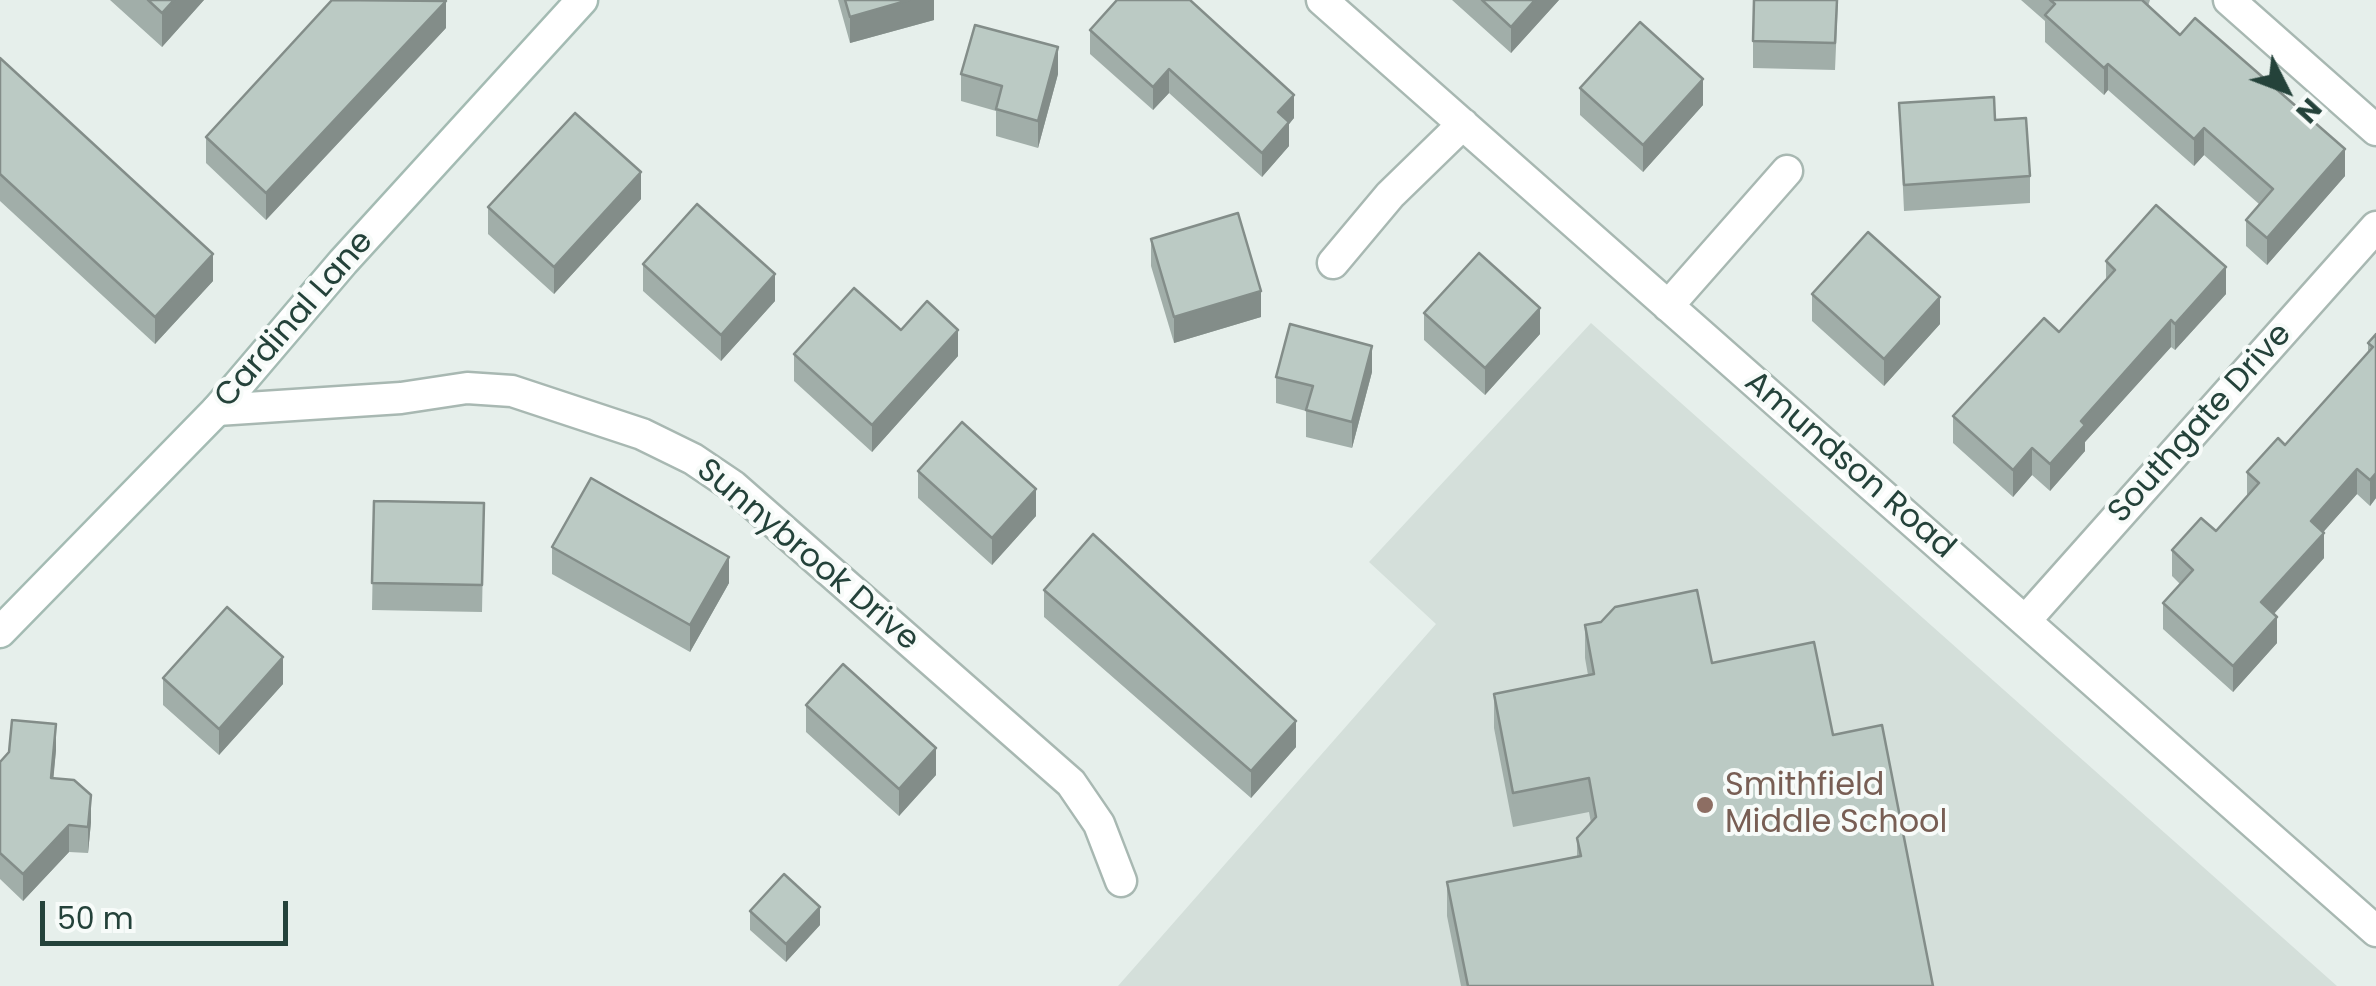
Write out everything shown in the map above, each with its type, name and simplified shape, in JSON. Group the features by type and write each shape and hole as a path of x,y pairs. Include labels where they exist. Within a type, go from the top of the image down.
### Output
{"street":[{"name":"Cardinal Lane","path":"0,632 217,410 343,262 582,0"},
{"name":"Amundson Road","path":"1322,0 2376,931"},
{"path":"2230,0 2376,130"},
{"path":"1332,264 1390,195 1463,124"},
{"path":"1668,306 1788,171"},
{"name":"Southgate Drive","path":"2025,621 2376,227"},
{"name":"Sunnybrook Drive","path":"217,410 401,398 467,388 512,391 642,434 693,459 733,486 1072,783 1098,824 1121,881"}],"shaded area":[{"name":"Smithfield Middle School","path":"1591,323 2337,986 1118,986 1436,624 1369,562"}],"building":[{"path":"148,0 174,0 162,13"},
{"path":"332,0 446,1 266,193 206,137"},
{"path":"845,0 909,0 850,17"},
{"path":"1117,0 1190,0 1294,95 1278,112 1289,122 1262,153 1169,69 1153,87 1090,30"},
{"path":"1482,0 1535,0 1511,27"},
{"path":"1754,0 1837,0 1835,43 1753,41"},
{"path":"2050,0 2142,0 2180,35 2195,18 2345,149 2267,238 2246,220 2273,189 2204,128 2194,139 2108,64 2104,68 2045,15 2055,4"},
{"path":"1640,22 1703,79 1643,145 1580,88"},
{"path":"975,25 1058,47 1038,121 996,109 1002,86 961,74"},
{"path":"0,58 213,254 155,317 0,174"},
{"path":"1994,97 1995,120 2026,118 2030,176 1904,185 1899,103"},
{"path":"575,113 641,172 554,267 488,207"},
{"path":"697,204 775,274 721,335 643,264"},
{"path":"2156,205 2226,267 2175,324 2171,320 2081,421 2085,425 2050,464 2032,448 2013,470 1953,416 2044,318 2059,332 2115,270 2106,261"},
{"path":"1238,213 1261,291 1174,317 1151,239"},
{"path":"1868,232 1940,297 1884,359 1812,294"},
{"path":"1479,253 1540,308 1485,368 1424,313"},
{"path":"854,288 901,330 927,301 958,330 872,425 794,354"},
{"path":"1290,324 1372,346 1352,422 1306,410 1313,386 1276,377"},
{"path":"2376,334 2376,473 2370,480 2357,469 2311,521 2324,533 2261,602 2277,617 2233,666 2163,603 2193,570 2172,550 2201,518 2216,531 2259,483 2247,472 2278,438 2285,445 2373,347 2368,343"},
{"path":"962,422 1036,489 992,538 918,471"},
{"path":"591,478 729,557 690,625 552,547"},
{"path":"374,501 484,503 482,585 372,583"},
{"path":"1093,534 1296,721 1251,771 1044,590"},
{"path":"1697,590 1712,663 1814,642 1833,735 1882,725 1933,986 1468,986 1447,882 1581,856 1577,838 1596,817 1589,778 1513,793 1494,694 1594,674 1585,625 1601,622 1615,607"},
{"path":"227,607 283,657 219,729 163,678"},
{"path":"843,664 936,748 899,789 806,705"},
{"path":"12,720 56,724 51,778 74,780 91,795 88,827 69,825 23,874 0,853 0,762 9,752"},
{"path":"784,874 820,907 786,944 750,911"}],"place":[{"name":"Smithfield Middle School","path":"1705,805"}]}
